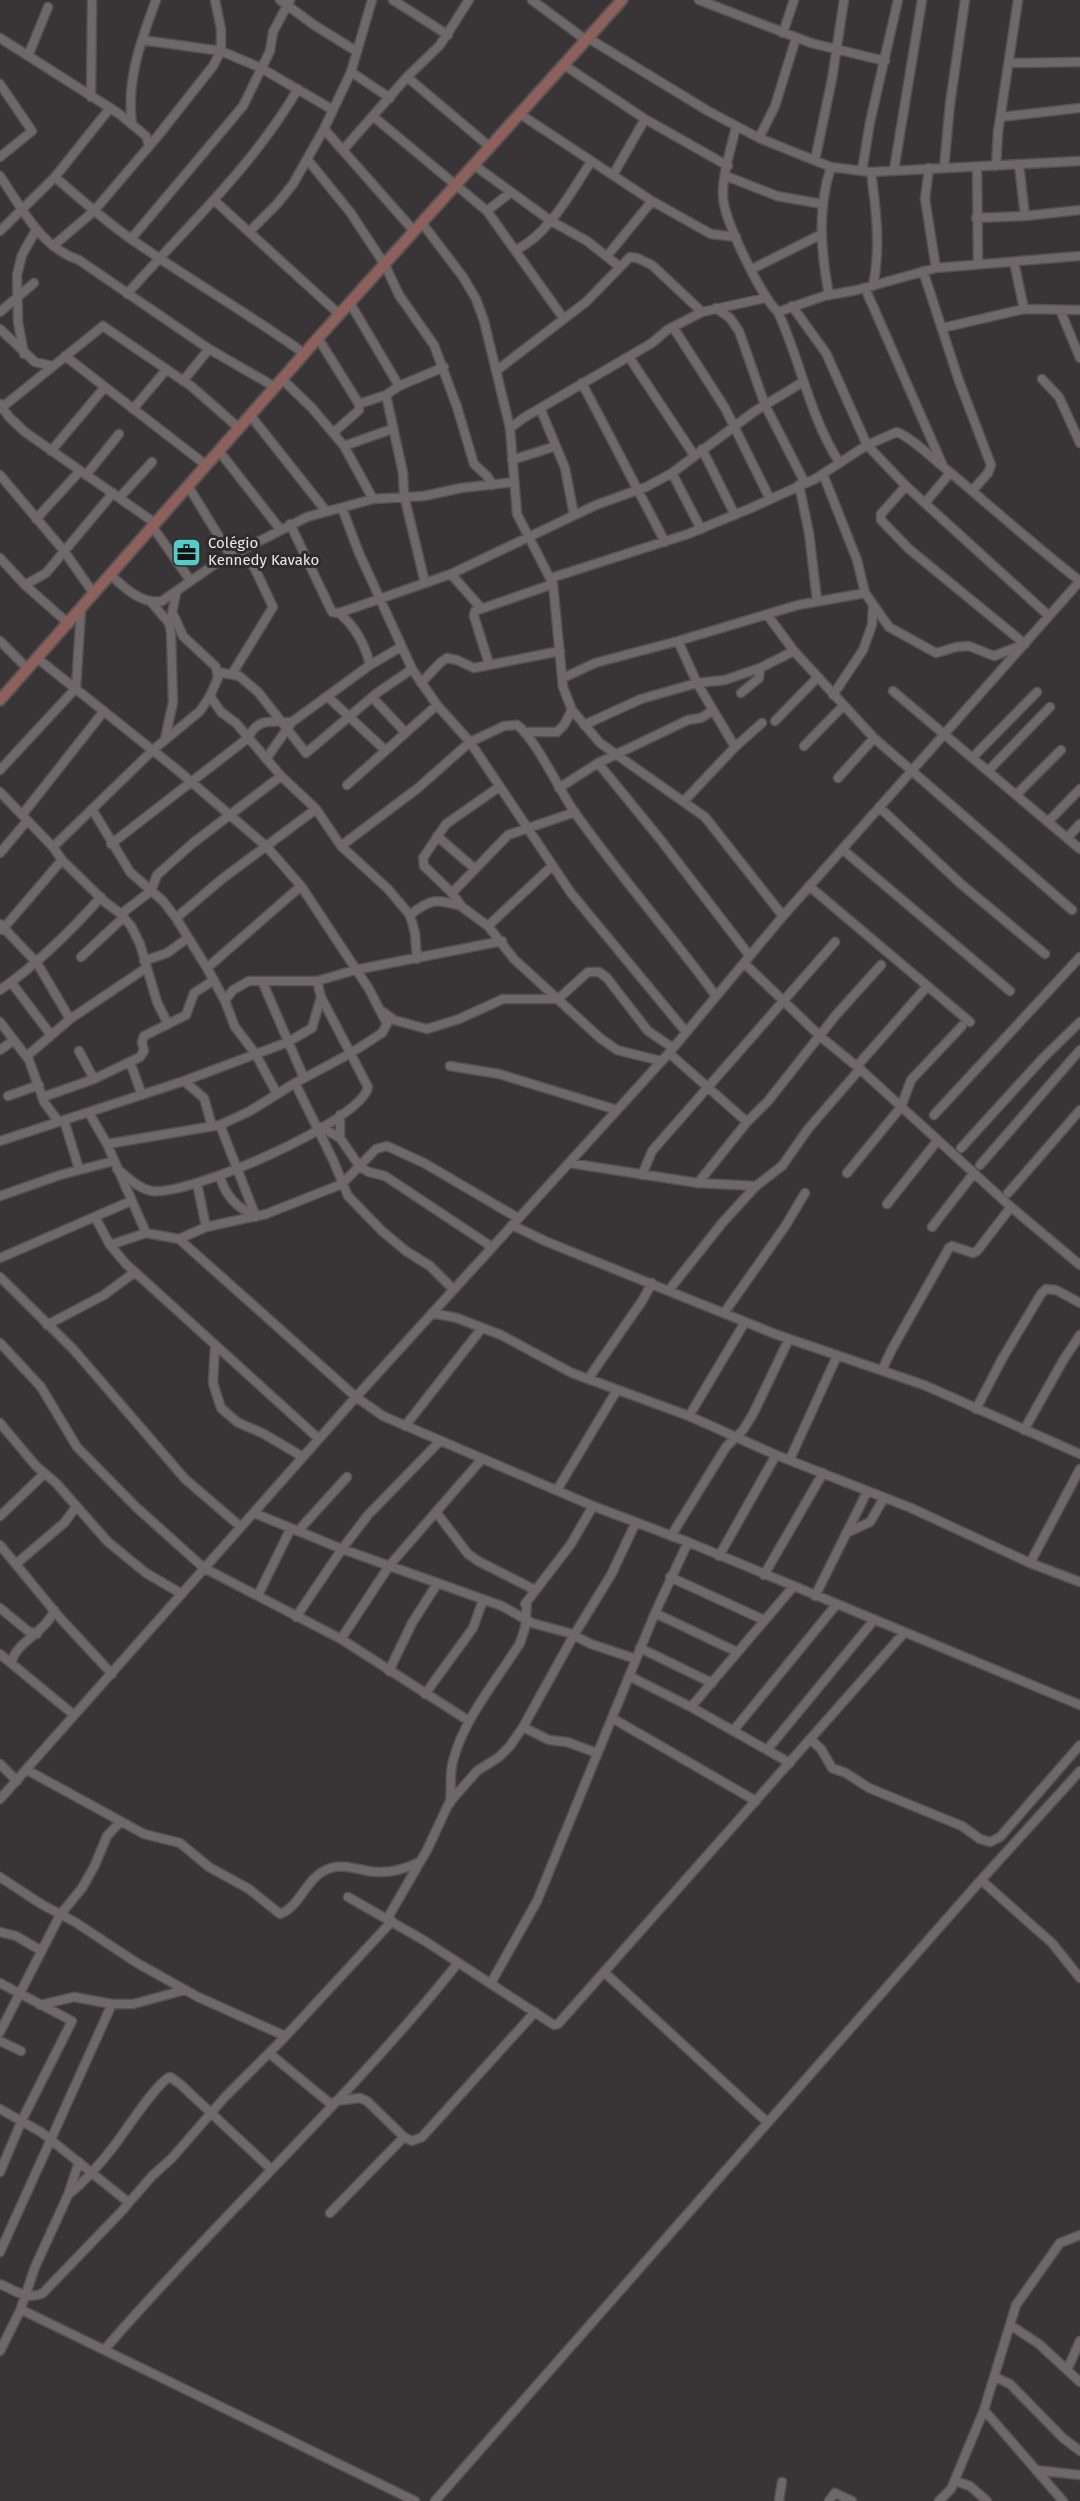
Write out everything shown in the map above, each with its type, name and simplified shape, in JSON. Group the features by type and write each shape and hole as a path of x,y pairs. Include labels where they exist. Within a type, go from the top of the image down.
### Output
{"street":[{"path":"92,0 92,97"},
{"path":"132,124 130,93 142,40 156,0"},
{"path":"30,245 51,244 94,211 213,66 221,51 221,29 215,0"},
{"path":"249,232 293,184 324,129 351,72 372,0"},
{"path":"393,0 448,36"},
{"path":"343,150 407,77 448,36 469,0"},
{"path":"532,0 587,39 736,126 759,138 831,167 867,172 1080,161"},
{"path":"0,700 318,338 622,0"},
{"path":"699,0 796,38 836,51 885,61"},
{"path":"783,33 794,0"},
{"path":"815,160 832,80 844,0"},
{"path":"898,0 870,122 867,172 877,242 877,269 869,287 947,470"},
{"path":"894,170 922,0"},
{"path":"944,168 950,104 965,0"},
{"path":"996,166 1018,0"},
{"path":"131,239 239,112 270,51 273,32 286,1 314,25 356,51"},
{"path":"28,56 48,7"},
{"path":"0,38 110,108 146,136 149,146"},
{"path":"759,138 775,106 796,38"},
{"path":"142,40 221,51 261,68 333,110"},
{"path":"1009,63 1080,62"},
{"path":"564,65 727,171 777,196 822,204"},
{"path":"351,72 390,98"},
{"path":"407,77 490,147"},
{"path":"0,84 32,131 0,157"},
{"path":"127,294 159,257 215,201 264,143 298,89"},
{"path":"0,231 24,210 55,177 110,108"},
{"path":"1001,117 1080,108"},
{"path":"520,114 652,201 711,234 736,237"},
{"path":"374,117 487,211 564,319"},
{"path":"613,175 645,119"},
{"path":"736,126 723,202 736,237 765,298 778,312 789,334 820,428 839,462"},
{"path":"324,129 418,227 471,290 484,321 510,428 517,513 552,581 563,687 572,710 600,743 705,817 783,916"},
{"path":"146,136 157,137"},
{"path":"308,159 350,212 385,265 399,295 434,345 444,367 474,464 493,485"},
{"path":"516,250 530,241 551,221 591,162"},
{"path":"474,165 551,221 587,241 620,267"},
{"path":"1019,165 1025,216"},
{"path":"976,166 978,264"},
{"path":"829,295 824,267 822,204 831,167"},
{"path":"930,168 925,199 936,268"},
{"path":"0,176 36,230 64,254 79,260 209,349 279,383 344,446 373,499"},
{"path":"55,177 131,239 271,329 305,354"},
{"path":"487,211 511,192"},
{"path":"215,201 340,315"},
{"path":"607,256 652,201"},
{"path":"976,218 1080,210"},
{"path":"24,354 18,322 17,275 19,262 36,230"},
{"path":"752,269 822,234"},
{"path":"778,312 829,295 869,287 936,268 1080,255"},
{"path":"496,371 601,288 630,257 652,265 702,312"},
{"path":"1014,261 1024,309"},
{"path":"923,271 991,465 988,473 972,491"},
{"path":"0,312 34,283"},
{"path":"510,428 673,327 702,312 765,298"},
{"path":"350,303 399,386"},
{"path":"792,306 826,354 867,446 906,486 1049,616"},
{"path":"716,309 730,318 739,331 765,405 802,484 817,600"},
{"path":"942,328 1024,309 1080,310"},
{"path":"1060,310 1080,358"},
{"path":"190,580 154,524 51,451 16,424 1,407 103,326 183,381 239,428"},
{"path":"673,327 725,408 770,499"},
{"path":"0,329 34,362 52,366"},
{"path":"318,338 359,404 359,410 333,433"},
{"path":"183,381 209,349"},
{"path":"65,356 206,465"},
{"path":"628,357 694,455"},
{"path":"34,362 38,377"},
{"path":"359,404 386,395 399,386 444,367"},
{"path":"133,409 166,370"},
{"path":"1042,379 1059,398 1080,443"},
{"path":"290,524 332,612 339,613 451,574 605,501 638,491 672,473 734,426 803,382"},
{"path":"582,383 664,542"},
{"path":"51,451 104,388"},
{"path":"386,395 403,473 404,495 425,583"},
{"path":"540,408 567,476 574,515"},
{"path":"250,415 326,511"},
{"path":"344,446 392,429"},
{"path":"0,1799 356,1397 671,1050 809,886 1080,581 1035,547 947,470 897,432 867,446 823,474 701,529 481,608 474,613 489,664"},
{"path":"36,519 83,473 118,434"},
{"path":"512,460 556,446"},
{"path":"702,449 735,514"},
{"path":"219,451 280,529"},
{"path":"25,585 44,576 116,495 152,462"},
{"path":"925,503 947,470"},
{"path":"672,473 701,529"},
{"path":"823,474 857,560 865,593 892,630 936,653 969,646 994,656 1025,644"},
{"path":"2,481 64,551 94,594"},
{"path":"151,602 162,601 176,593 190,580 280,529 326,511 373,499 404,495 424,496 461,488 514,482"},
{"path":"188,486 235,554 254,567 273,604 273,610 242,656 235,675"},
{"path":"906,486 881,514 881,520 909,549 1025,644"},
{"path":"342,508 400,647 421,683 470,742 571,893 686,1032"},
{"path":"0,558 25,585 69,624"},
{"path":"53,847 153,750 200,711 216,683 218,672 212,663 183,636 171,619 151,602 130,591 110,574"},
{"path":"451,574 481,608"},
{"path":"164,740 173,702 171,619 176,593"},
{"path":"563,678 595,663 768,616 817,600 865,593"},
{"path":"833,695 863,650 872,625 873,606"},
{"path":"0,770 76,688 81,610"},
{"path":"339,613 349,621 363,643 370,665"},
{"path":"768,616 794,651 874,738 1072,910"},
{"path":"0,641 28,669"},
{"path":"678,641 712,711 735,747"},
{"path":"266,759 287,724 370,665 400,647"},
{"path":"421,683 447,658 474,668 560,651"},
{"path":"584,725 641,699 697,683 725,680 760,668 794,651"},
{"path":"37,658 193,782 267,847 301,886 386,1021 385,1029 351,1053 295,1083 250,1112 216,1126 108,1146"},
{"path":"741,693 759,678 760,668"},
{"path":"218,672 235,675 258,692 287,724 306,753 372,698 412,669"},
{"path":"775,721 818,678"},
{"path":"893,691 1080,849"},
{"path":"972,758 1037,692"},
{"path":"210,696 221,712 237,723 281,776 316,809 342,846 388,889 410,915 416,933 417,959"},
{"path":"328,697 385,750"},
{"path":"372,698 405,732"},
{"path":"348,785 437,705"},
{"path":"804,746 843,706"},
{"path":"988,771 1050,707"},
{"path":"524,732 557,732 572,710"},
{"path":"0,854 104,711"},
{"path":"559,788 598,763 688,720 701,718 712,711"},
{"path":"111,844 248,738 257,725 265,721 287,724"},
{"path":"684,801 735,747 762,723"},
{"path":"342,846 418,788 470,742 504,726 517,726 524,732 574,812 617,871 678,945 716,996"},
{"path":"838,778 874,738"},
{"path":"1016,795 1061,750"},
{"path":"598,763 660,839 746,959 784,1001 1011,1207 1080,1265"},
{"path":"81,957 151,891 158,875 230,813 281,776"},
{"path":"499,787 446,824 422,861 462,907 488,926 514,959 609,1045 623,1052 661,1061"},
{"path":"1048,822 1080,789"},
{"path":"0,792 53,847 62,860 123,916 140,944 157,1002 168,1024"},
{"path":"0,805 11,804"},
{"path":"879,807 961,884 1045,954"},
{"path":"92,809 111,844 130,872 163,901 176,918 219,989 235,1027 255,1053 278,1094"},
{"path":"176,918 222,879 316,809"},
{"path":"452,893 508,835 574,812"},
{"path":"1067,838 1080,824"},
{"path":"437,836 475,869"},
{"path":"842,849 1010,991"},
{"path":"62,860 1,928 37,963 70,1019"},
{"path":"488,926 552,866"},
{"path":"207,968 301,886"},
{"path":"809,886 966,1024 911,1080 901,1107 847,1173"},
{"path":"0,990 37,963 60,942 101,897"},
{"path":"410,915 425,903 432,901 443,901 462,907"},
{"path":"27,1056 70,1019 145,964 167,953 188,938"},
{"path":"225,1001 233,990 249,981 316,981 355,970 502,941"},
{"path":"642,1175 652,1151 835,942"},
{"path":"934,1115 1080,957"},
{"path":"698,1183 747,1122 768,1101 821,1037 836,1015 881,964"},
{"path":"381,1010 394,1020 427,1029 459,1019 503,999 558,999 588,972 599,972 648,1031 747,1122"},
{"path":"42,1097 94,1079 144,1053 142,1042 144,1036 188,1013 195,993 214,980"},
{"path":"262,981 304,1078"},
{"path":"0,1196 79,1169 101,1164 116,1165 140,1187 154,1191 196,1184 239,1170 283,1149 340,1115 357,1103 368,1087 321,996 316,981"},
{"path":"11,982 51,1035"},
{"path":"219,989 233,990"},
{"path":"669,1290 723,1222 756,1186 782,1166 808,1129 923,991"},
{"path":"0,1141 184,1081 288,1042 312,1028 321,996"},
{"path":"0,1022 27,1056 42,1097 61,1120 79,1169"},
{"path":"961,1148 1073,1026 1080,1022"},
{"path":"0,1050 14,1040"},
{"path":"980,1165 1080,1050"},
{"path":"79,1052 94,1079"},
{"path":"130,1062 142,1095"},
{"path":"450,1066 500,1074 616,1110"},
{"path":"184,1081 204,1098 239,1170 256,1215"},
{"path":"295,1083 319,1128 348,1196 381,1231 436,1271 453,1289"},
{"path":"8,1096 39,1085"},
{"path":"1008,1193 1080,1110"},
{"path":"89,1113 108,1146 146,1233"},
{"path":"340,1115 340,1138"},
{"path":"319,1128 340,1138 360,1167 369,1173 385,1176 492,1247"},
{"path":"887,1204 938,1140"},
{"path":"101,1164 108,1146"},
{"path":"179,1239 206,1227 256,1215 342,1184 376,1149 390,1146 424,1163 545,1241 789,1339 924,1386 1024,1430 1078,1450"},
{"path":"569,1163 698,1183 756,1186"},
{"path":"932,1227 974,1173"},
{"path":"220,1176 228,1195 244,1210 256,1215"},
{"path":"196,1184 206,1227"},
{"path":"0,1258 95,1217 129,1198 140,1187"},
{"path":"724,1313 786,1225 805,1193"},
{"path":"882,1370 949,1248 952,1246 973,1253 977,1251 1011,1207"},
{"path":"95,1217 110,1245 135,1272 218,1352 319,1439"},
{"path":"110,1245 146,1233 179,1239 356,1397 377,1413 557,1491 688,1542 1080,1706"},
{"path":"47,1325 104,1295 135,1272"},
{"path":"0,1277 74,1350 185,1479 241,1527"},
{"path":"588,1379 652,1283"},
{"path":"976,1409 1002,1359 1041,1294 1046,1289 1056,1290 1080,1303"},
{"path":"446,1298 449,1308 457,1318"},
{"path":"432,1313 457,1318 513,1340 548,1362 689,1416 776,1455 921,1512 1030,1563 1077,1580 1080,1570"},
{"path":"689,1416 745,1322"},
{"path":"405,1426 482,1328"},
{"path":"1024,1430 1080,1335"},
{"path":"670,1536 726,1447 738,1437 753,1414 789,1339"},
{"path":"0,1343 41,1387 77,1447 136,1507 204,1568 341,1639 469,1721"},
{"path":"218,1352 213,1383 221,1408 237,1422 264,1434 303,1457"},
{"path":"790,1459 837,1356"},
{"path":"557,1491 617,1390"},
{"path":"0,1423 108,1542 153,1578 182,1594"},
{"path":"296,1617 368,1515 440,1441"},
{"path":"719,1556 776,1455"},
{"path":"341,1639 389,1566 482,1459"},
{"path":"1030,1563 1080,1469"},
{"path":"764,1575 823,1473"},
{"path":"0,1516 44,1474"},
{"path":"258,1595 294,1530 347,1477"},
{"path":"815,1596 867,1492"},
{"path":"846,1533 870,1522 884,1498"},
{"path":"515,1611 527,1602 565,1554 593,1506"},
{"path":"16,1564 68,1520 75,1507"},
{"path":"436,1512 468,1554 488,1567 535,1590"},
{"path":"254,1513 342,1549 515,1611 525,1619 636,1659"},
{"path":"0,2284 25,2295 33,2296 43,2293 152,2176 172,2158 210,2113 285,2037 389,1920 427,1850 449,1803 477,1771 499,1757 510,1746 523,1727 574,1635 611,1575 636,1522"},
{"path":"491,1983 537,1901 640,1648 670,1577 688,1542"},
{"path":"0,1545 55,1616 112,1674"},
{"path":"370,1559 376,1570 377,1585"},
{"path":"670,1577 764,1620"},
{"path":"389,1671 408,1630 437,1584"},
{"path":"691,1707 793,1587"},
{"path":"425,1694 473,1628 483,1600"},
{"path":"449,1803 451,1768 469,1721 520,1643 525,1628 527,1602"},
{"path":"733,1731 836,1605"},
{"path":"0,1608 28,1631 37,1634"},
{"path":"655,1613 737,1652"},
{"path":"12,1664 15,1652 55,1616"},
{"path":"767,1750 874,1620"},
{"path":"28,1631 28,1641"},
{"path":"348,1897 458,1962 554,2025 558,2024 904,1632"},
{"path":"640,1648 712,1683"},
{"path":"0,1654 74,1716"},
{"path":"629,1676 691,1707 790,1763"},
{"path":"612,1718 756,1801"},
{"path":"523,1727 549,1740 567,1742 597,1753"},
{"path":"810,1739 821,1749 832,1768 846,1773 869,1788 962,1826 980,1839 990,1842 1000,1837 1080,1745"},
{"path":"0,1764 17,1781"},
{"path":"27,1770 144,1834 180,1843 209,1868 249,1889 280,1914 291,1907 318,1874 329,1868 348,1867 390,1872 418,1863"},
{"path":"435,2501 767,2122 1080,1771"},
{"path":"0,2032 40,1950 60,1915 82,1888 107,1836 120,1822"},
{"path":"0,1877 137,1963 185,1990 285,2037"},
{"path":"981,1880 1052,1943 1080,1978"},
{"path":"0,1932 16,1936 40,1950"},
{"path":"104,2350 179,2265 382,2054 458,1962"},
{"path":"604,1972 767,2122"},
{"path":"0,1983 18,1995 72,2021 22,2121 0,2172"},
{"path":"40,2005 74,1997 112,2004 133,2004 185,1990"},
{"path":"0,2252 112,2004"},
{"path":"269,2053 334,2103 360,2098 367,2101 404,2138 412,2141 422,2137 535,2012"},
{"path":"0,2041 21,2050"},
{"path":"68,2194 112,2148 166,2078 170,2077 271,2169"},
{"path":"0,2109 51,2139 128,2202"},
{"path":"330,2213 404,2138"},
{"path":"0,2351 20,2311 46,2240 68,2194 79,2162"},
{"path":"939,2501 951,2489 955,2481 984,2410 1016,2305 1056,2247 1063,2241 1080,2235"},
{"path":"20,2311 415,2501"},
{"path":"1010,2325 1039,2344 1080,2382"},
{"path":"1067,2370 1080,2341"},
{"path":"995,2377 1010,2384 1063,2438 1080,2451"},
{"path":"984,2410 1063,2501"},
{"path":"1036,2470 1080,2475"},
{"path":"955,2481 970,2486 987,2501"},
{"path":"779,2501 782,2482"},
{"path":"829,2501 835,2493 852,2501"}],"place":[{"name":"Colégio Kennedy Kavako","path":"187,552"}]}
